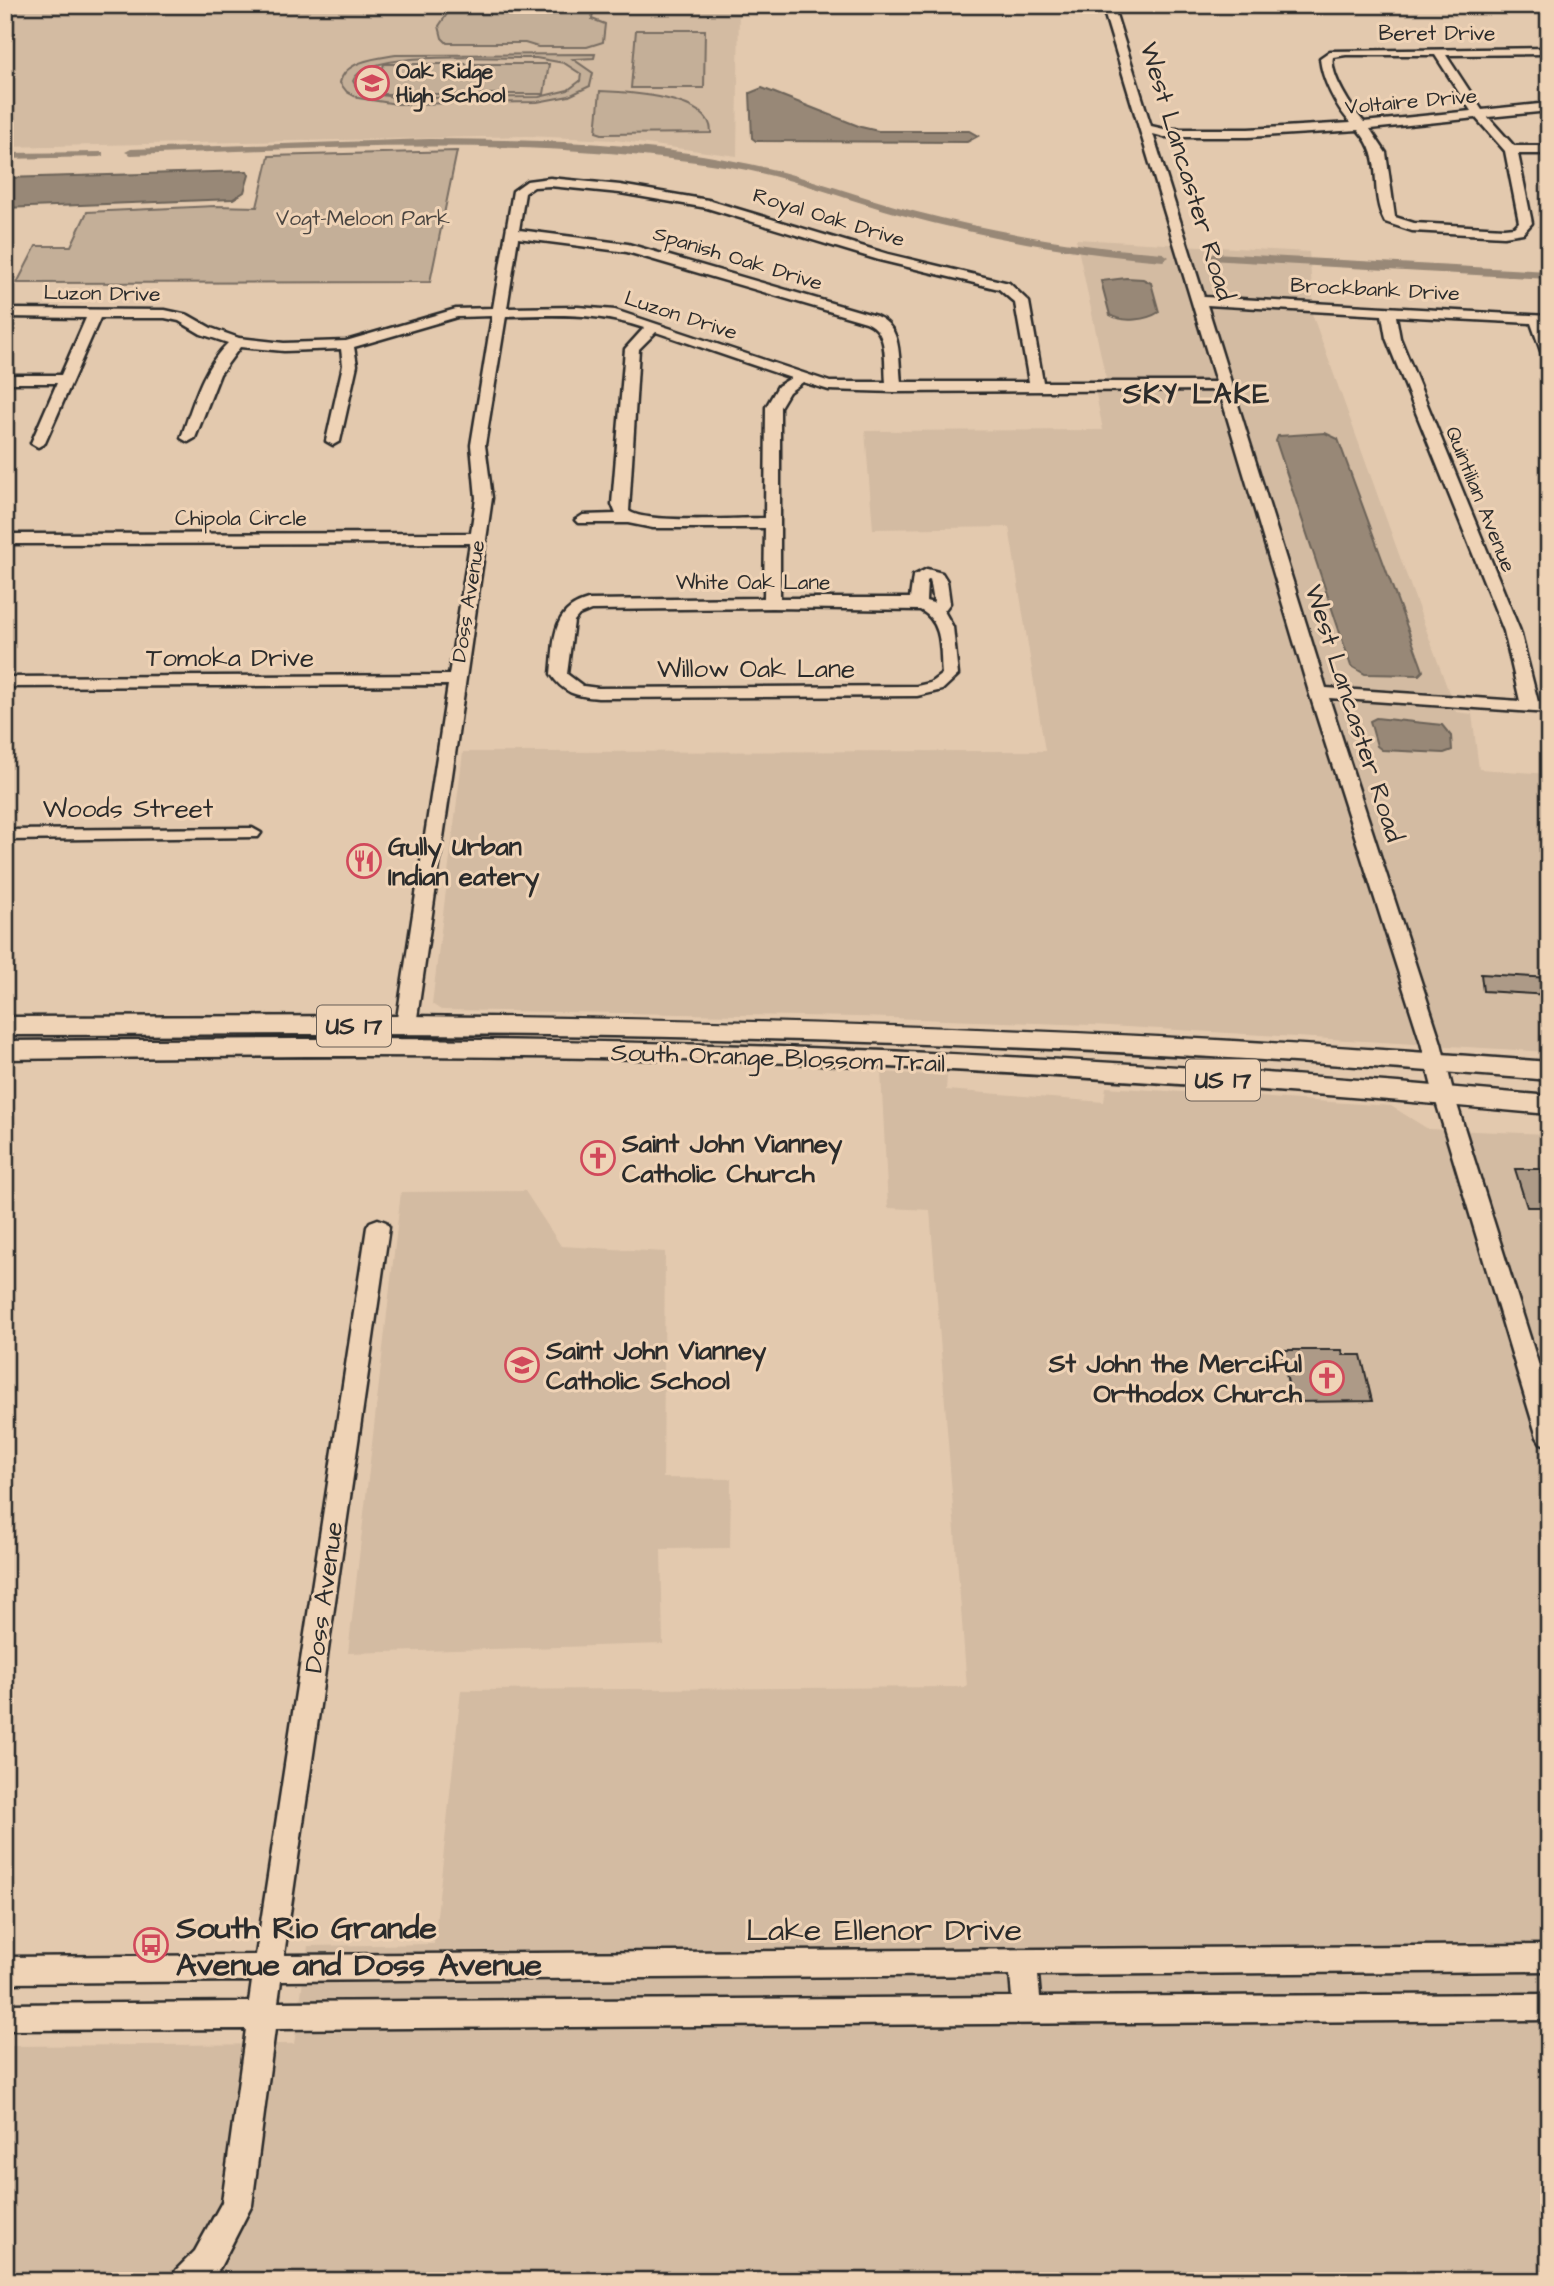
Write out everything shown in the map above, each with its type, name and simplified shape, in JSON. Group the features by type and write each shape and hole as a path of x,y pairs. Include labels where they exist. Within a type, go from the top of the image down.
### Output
{"main road":[{"name":"South Orange Blossom Trail","path":"5,1026 406,1025 1124,1041 1549,1071"},
{"path":"372,1048 396,1037 406,1025"},
{"path":"692,1052 702,1042 736,1031"},
{"name":"South Orange Blossom Trail","path":"5,1050 372,1048 692,1052 974,1064 1549,1105"}],"street":[{"name":"West Lancaster Road","path":"1107,5 1153,129 1224,386 1317,692 1436,1062 1444,1096 1549,1437"},
{"name":"Beret Drive","path":"1360,126 1346,110 1327,68 1326,58 1331,54 1549,51"},
{"path":"1360,126 1380,153 1390,219 1412,227 1504,232 1518,230 1526,223 1511,150 1499,133 1478,115 1439,52"},
{"name":"Voltaire Drive","path":"1153,129 1164,133 1216,133 1360,126 1549,107"},
{"path":"1511,150 1549,150"},
{"name":"Doss Avenue","path":"406,1025 484,498 478,444 520,191 531,184"},
{"name":"Royal Oak Drive","path":"531,184 620,189 708,204 884,257 1004,286 1022,302 1037,387"},
{"name":"Spanish Oak Drive","path":"513,233 581,240 641,251 881,323 889,332 894,387"},
{"name":"Brockbank Drive","path":"1199,301 1543,320"},
{"name":"Quintilian Avenue","path":"1388,310 1393,338 1512,631 1531,706"},
{"name":"Luzon Drive","path":"5,313 165,314 184,318 206,331 237,342 284,347 347,345 456,313 615,314 800,379 836,387 1224,386"},
{"path":"38,443 95,313"},
{"path":"1543,320 1549,354"},
{"path":"628,518 622,512 620,504 632,349 644,334 656,327"},
{"path":"188,438 215,366 237,342"},
{"path":"333,441 350,365 347,345"},
{"path":"5,379 66,380"},
{"path":"772,603 773,407 783,390 800,379"},
{"path":"583,520 628,518 653,523 771,523"},
{"name":"Chipola Circle","path":"5,539 477,538"},
{"path":"918,603 919,579 927,574 936,576 942,603 936,610"},
{"name":"White Oak Lane","path":"563,647 565,621 573,612 588,605 918,603 936,610"},
{"name":"Willow Oak Lane","path":"563,647 559,674 565,683 579,691 917,691 933,689 943,684 950,675 944,621 936,610"},
{"name":"Tomoka Drive","path":"5,682 456,680"},
{"path":"1317,692 1549,708"},
{"name":"Woods Street","path":"5,835 252,833"},
{"name":"Doss Avenue","path":"268,1968 378,1227"},
{"name":"Lake Ellenor Drive","path":"5,1970 1549,1958"},
{"path":"1023,1963 1027,2011"},
{"path":"187,2281 206,2262 237,2205 268,1968"},
{"path":"5,2017 1549,2007"}],"shaded area":[{"name":"Oak Ridge High School","path":"20,5 739,5 737,156 615,140 526,136 5,147 5,30"},
{"path":"762,88 861,127 878,131 969,131 978,136 967,142 756,141 752,138 750,93"},
{"path":"247,171 249,175 244,192 233,199 5,208 5,178"},
{"path":"1076,239 1309,252 1313,299 1307,300 1456,712 1472,714 1479,769 1549,774 1549,1052 1092,1025 860,1017 441,1010 432,1004 463,752 1045,751 1009,527 873,529 865,431 1103,430 1093,379 1106,379"},
{"path":"1143,279 1151,283 1159,312 1135,320 1110,315 1101,281"},
{"path":"1325,433 1338,439 1421,665 1423,671 1419,675 1365,674 1351,666 1276,441 1278,436"},
{"path":"1376,718 1442,725 1451,736 1452,750 1444,753 1382,750 1377,746 1370,721"},
{"path":"881,1072 947,1076 946,1090 1104,1102 1106,1087 1391,1106 1428,1129 1549,1134 1549,2281 5,2281 5,2046 294,2044 308,1946 434,1944 461,1690 967,1687 930,1210 888,1208"},
{"name":"Saint John Vianney Catholic School","path":"525,1191 561,1246 665,1252 663,1478 731,1479 730,1548 661,1549 663,1644 348,1653 401,1192"}],"green space":[{"path":"461,5 594,5 592,19 605,24 603,42 587,47 538,47 525,43 447,43 442,38 439,26 447,14"},
{"path":"636,30 705,30 704,88 631,88"},
{"path":"595,54 594,58 573,59 593,73 590,86 569,96 537,102 397,104 358,98 347,92 340,83 354,65 396,55","holes":["536,58 564,63 581,74 580,81 568,90 539,97 402,98 366,93 357,88 353,81 363,71 407,59"]},
{"path":"384,64 549,64 544,94 375,94"},
{"path":"600,91 647,95 683,104 698,111 708,121 711,133 596,132"},
{"name":"Vogt-Meloon Park","path":"457,151 430,282 17,283 36,246 71,246 87,212 215,206 257,207 269,156"}],"building":[{"path":"1481,974 1549,978 1549,995 1483,991"},
{"path":"1515,1169 1540,1169 1549,1207 1527,1207"},
{"name":"St John the Merciful Orthodox Church","path":"1281,1350 1342,1350 1343,1355 1361,1355 1372,1401 1292,1402"}],"waterway":[{"path":"131,152 429,142 578,146 652,153 749,167 886,207 1003,235 1067,247 1163,257"},
{"path":"5,156 99,154"},
{"path":"1213,257 1549,275"}],"place":[{"name":"Oak Ridge High School","path":"372,83"},
{"name":"Gully Urban Indian eatery","path":"364,861"},
{"name":"Saint John Vianney Catholic Church","path":"598,1158"},
{"name":"Saint John Vianney Catholic School","path":"522,1365"},
{"name":"St John the Merciful Orthodox Church","path":"1327,1378"},
{"name":"South Rio Grande Avenue and Doss Avenue","path":"151,1945"}],"district":[{"name":"SKY LAKE","path":"1197,393"}]}
